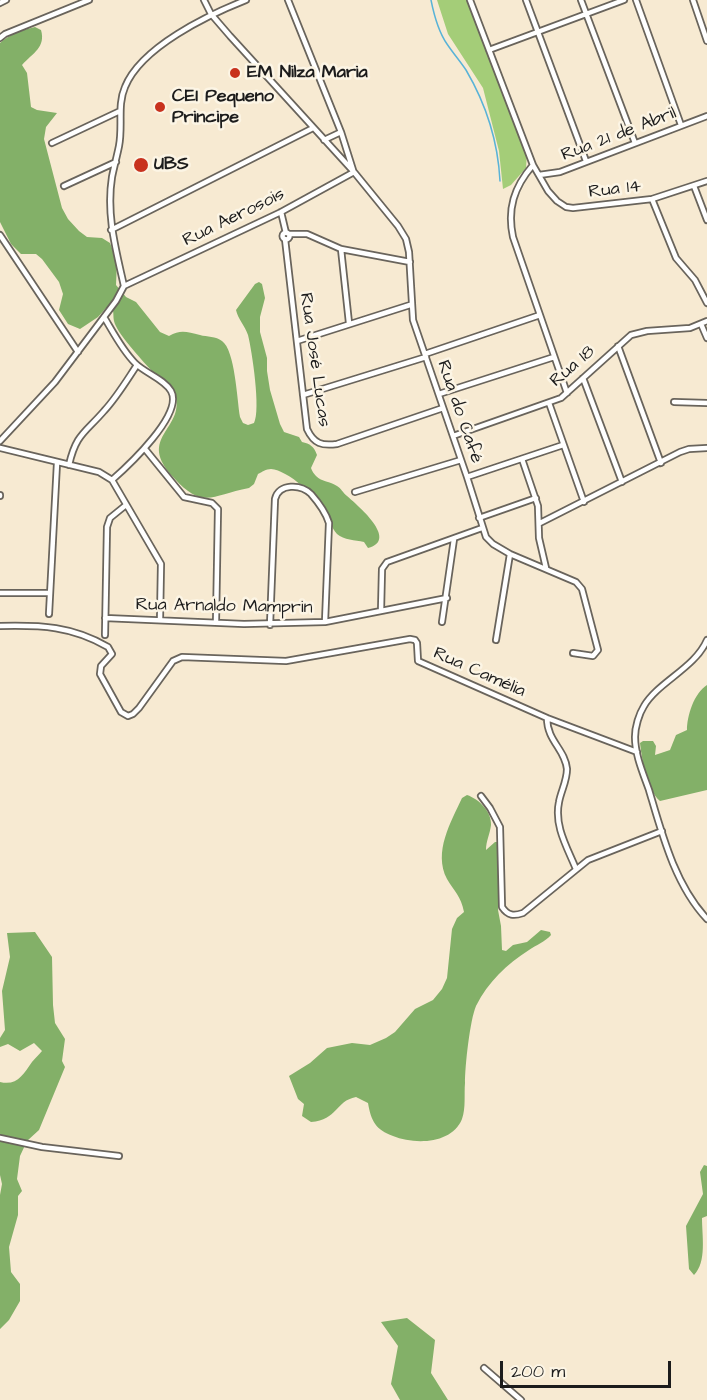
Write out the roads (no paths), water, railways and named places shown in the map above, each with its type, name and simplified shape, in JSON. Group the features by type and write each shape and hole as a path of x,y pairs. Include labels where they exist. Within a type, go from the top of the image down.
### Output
{"street":[{"path":"0,3 6,0"},
{"path":"0,38 89,0"},
{"name":"Rua do Café","path":"204,0 212,14 354,172 406,239 410,262 413,320 467,477 482,528 493,544 510,554 576,582 582,589 598,650 593,656 573,653"},
{"path":"0,441 55,382 116,301 124,286 111,230 110,205 112,177 121,127 120,111 125,86 141,64 179,33 212,14 246,0"},
{"path":"288,0 354,172"},
{"path":"470,0 539,175"},
{"path":"526,0 586,161"},
{"path":"581,0 635,143"},
{"path":"489,50 624,0"},
{"path":"636,0 681,125"},
{"path":"693,0 707,41"},
{"path":"52,143 120,111"},
{"name":"Rua 21 de Abril","path":"539,175 560,172 707,116"},
{"path":"111,230 313,128"},
{"path":"324,140 340,132"},
{"path":"64,186 116,162"},
{"path":"534,165 524,176 516,192 510,208 510,220 513,237 567,393"},
{"name":"Rua Aerosois","path":"124,286 280,212 354,172"},
{"name":"Rua 14","path":"539,175 557,201 566,207 651,199 707,181"},
{"path":"694,186 707,220"},
{"path":"651,199 676,258 695,280 707,303"},
{"name":"Rua José Lucas","path":"280,212 287,236 303,395 311,437 316,443 337,444 443,408"},
{"path":"287,236 307,234 341,249 410,262"},
{"path":"0,236 78,352"},
{"path":"341,249 350,323"},
{"path":"297,341 411,305"},
{"path":"303,395 540,315"},
{"path":"104,316 129,356 137,365 167,386 173,395 174,403 145,449 112,480"},
{"name":"Rua 18","path":"453,436 549,403 567,393 631,335 639,332 680,330 707,321"},
{"path":"701,324 707,338"},
{"path":"618,346 661,463"},
{"path":"439,394 554,357"},
{"path":"69,465 74,446 80,437 104,411 137,365"},
{"path":"583,378 622,482"},
{"path":"674,402 707,402"},
{"path":"549,403 584,502"},
{"path":"467,477 563,445"},
{"path":"0,448 99,472 112,480 161,564 160,620"},
{"path":"540,523 689,449 707,448"},
{"path":"145,449 184,498 212,503 218,509 216,622"},
{"path":"522,459 536,498 540,523 539,538 546,568"},
{"path":"355,492 461,460"},
{"path":"49,614 57,463"},
{"path":"270,625 275,499 277,493 290,487 310,494 323,510 329,523 325,622"},
{"path":"479,518 536,498"},
{"path":"105,635 107,527 110,518 126,505"},
{"path":"381,610 384,565 391,560 482,528"},
{"path":"442,622 454,538"},
{"path":"496,640 510,554"},
{"path":"0,593 49,593"},
{"name":"Rua Arnaldo Mamprin","path":"105,618 270,625 325,622 447,598"},
{"name":"Rua Camélia","path":"0,626 55,627 75,631 108,647 112,654 100,666 100,674 121,712 128,716 139,708 173,661 182,657 286,661 411,639 417,643 418,661 547,718 637,752"},
{"path":"707,640 689,663 644,705 635,735 637,752 677,870 707,919"},
{"path":"547,718 549,733 565,759 567,769 557,815 558,826 576,869"},
{"path":"481,796 490,807 500,827 502,907 510,914 524,913 588,860 662,831"},
{"path":"0,1138 42,1147 119,1156"},
{"path":"484,1368 520,1400"}],"waterway":[{"path":"431,0 441,34 466,70 485,110 497,152 500,181"}],"place":[{"name":"EM Nilza Maria","path":"235,73"},
{"name":"CEI Pequeno Principe","path":"160,107"},
{"name":"UBS","path":"141,165"}]}
